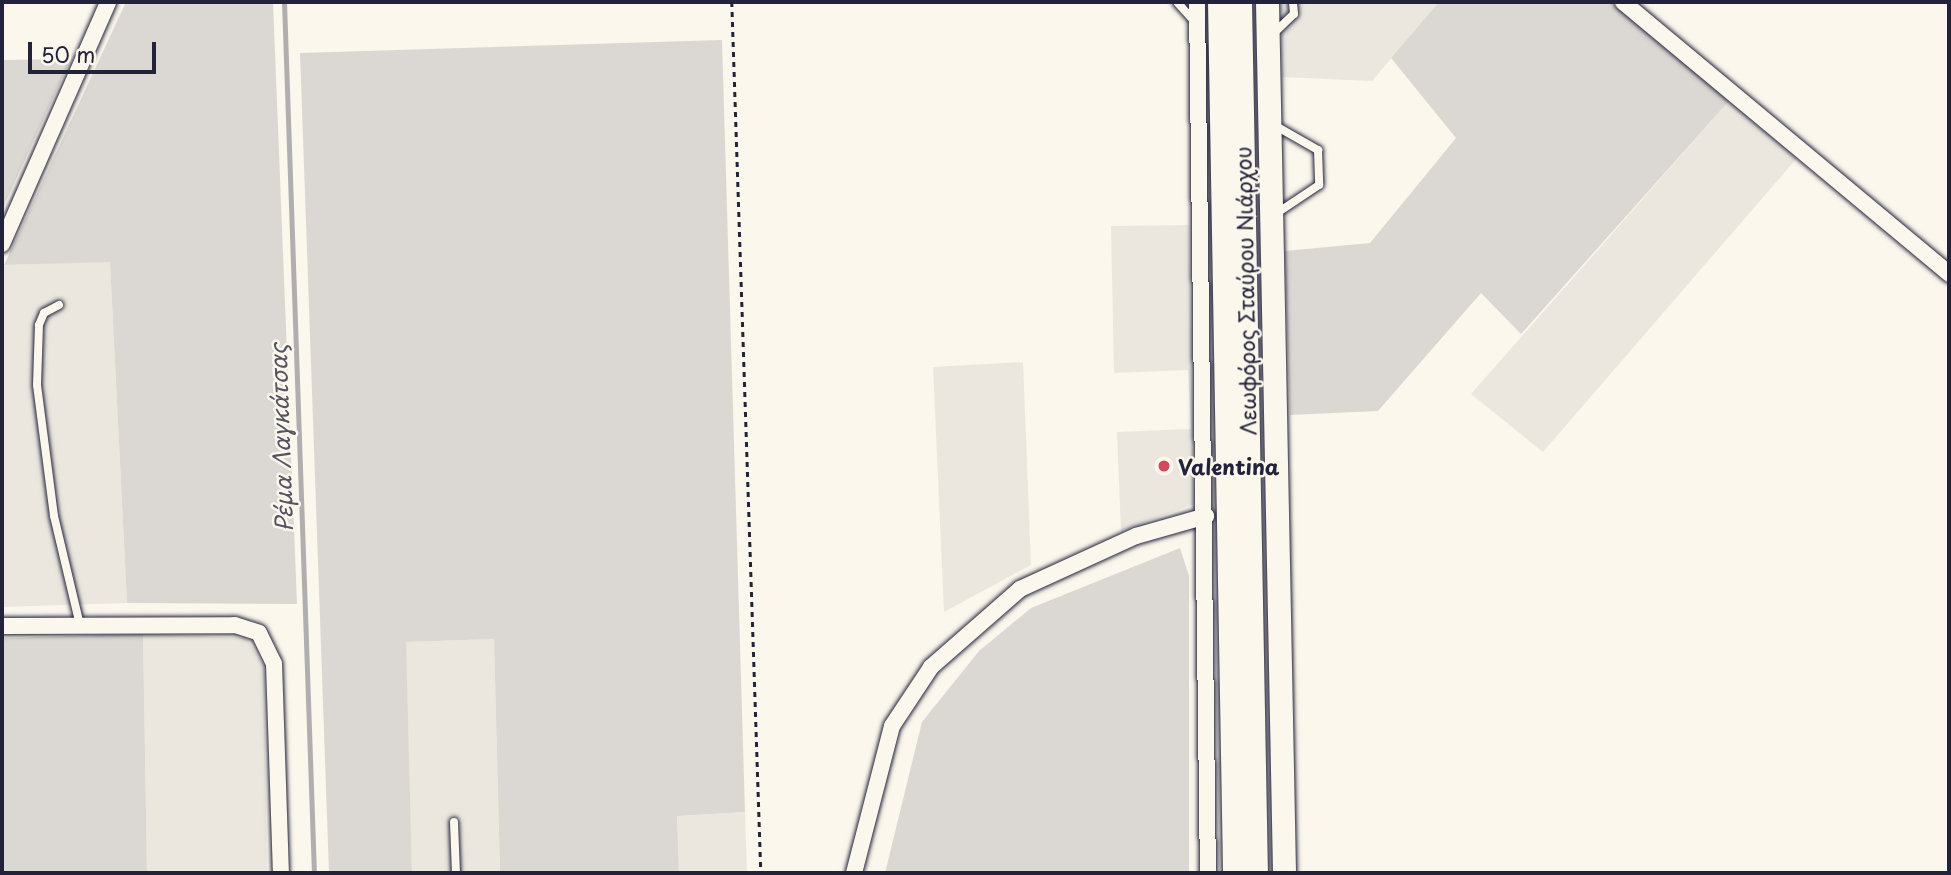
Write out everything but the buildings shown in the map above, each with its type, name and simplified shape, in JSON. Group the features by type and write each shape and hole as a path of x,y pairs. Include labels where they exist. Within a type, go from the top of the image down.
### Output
{"main road":[{"name":"Λεωφόρος Σταύρου Νιάρχου","path":"1219,2 1234,873"},
{"name":"Λεωφόρος Σταύρου Νιάρχου","path":"1240,2 1256,873"},
{"path":"1267,2 1284,873"},
{"path":"1247,377 1259,335 1262,244 1273,217"}],"street":[{"path":"2,244 108,2"},
{"path":"1197,2 1206,516 1208,873"},
{"path":"1623,2 1949,274"},
{"path":"854,873 892,726 931,667 1020,589 1104,549 1206,516"},
{"path":"2,626 235,625 264,639 274,664 281,873"}],"lane":[{"path":"1177,2 1198,26"},
{"path":"1268,38 1294,14 1293,2"},
{"path":"1270,122 1318,150 1319,185 1289,200 1273,217"},
{"path":"59,305 39,325 37,385 54,516 80,625"},
{"path":"454,822 456,873"}],"path":[{"path":"732,2 761,873"}],"shaded area":[{"path":"126,2 273,2 297,604 127,603 110,262 4,265"},
{"path":"1281,2 1439,2 1372,81 1282,77"},
{"path":"1439,2 1610,2 1729,101 1521,334 1481,293 1378,411 1290,415 1285,251 1370,243 1456,138 1391,58"},
{"path":"722,40 745,812 677,816 679,873 500,873 494,639 406,642 412,873 329,873 300,53"},
{"path":"71,59 2,210 2,60"},
{"path":"1729,101 1797,158 1543,452 1471,394"},
{"path":"1189,225 1194,504 1121,531 1117,432 1191,429 1188,370 1114,373 1111,226"},
{"path":"110,261 127,603 2,607 2,265"},
{"path":"1023,362 1031,565 944,612 933,367"},
{"path":"1180,548 1189,576 1189,873 885,873 922,722 979,651 1031,608"},
{"path":"143,634 246,638 264,665 267,873 147,873"},
{"path":"143,634 147,873 2,873 2,638"},
{"path":"494,639 500,873 412,873 405,642"},
{"path":"745,812 747,873 679,873 677,816"}],"waterway":[{"name":"Ρέμα Λαγκάτσας","path":"284,2 314,873"}],"place":[{"name":"Valentina","path":"1164,466"}]}
